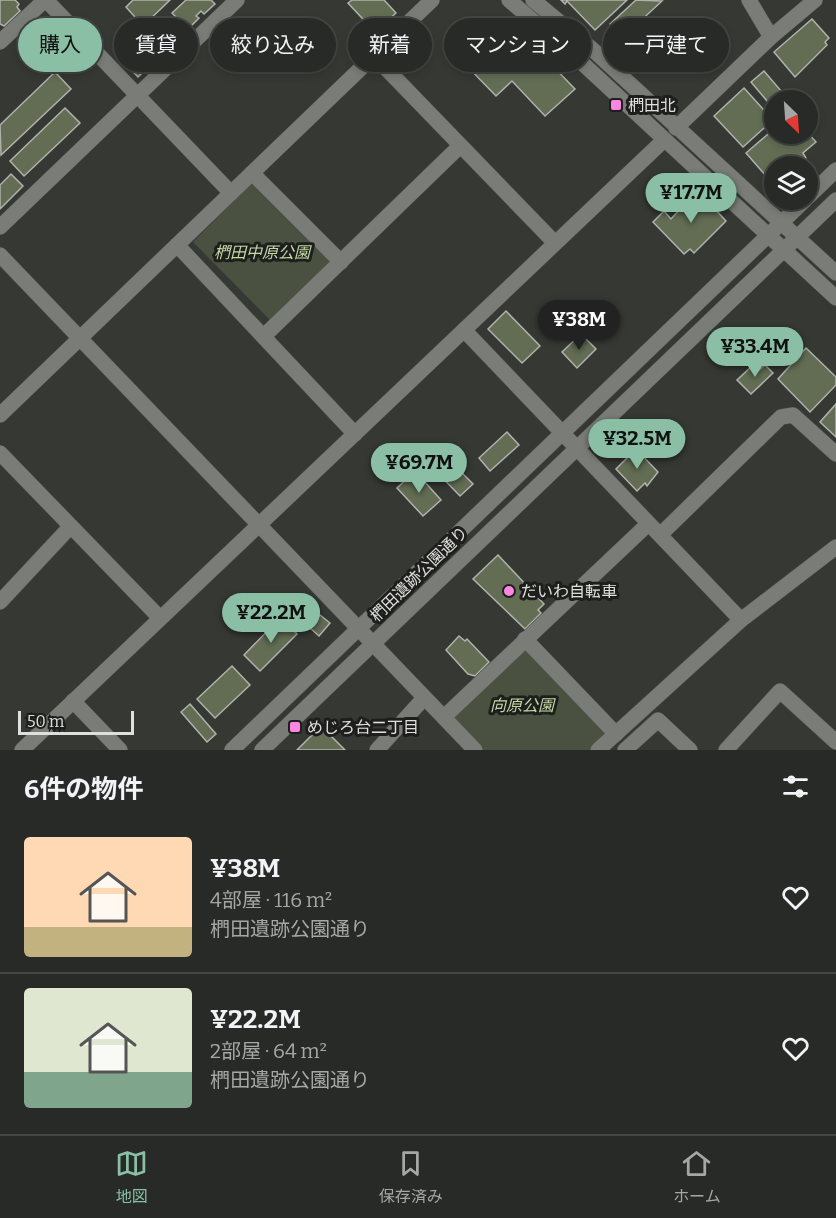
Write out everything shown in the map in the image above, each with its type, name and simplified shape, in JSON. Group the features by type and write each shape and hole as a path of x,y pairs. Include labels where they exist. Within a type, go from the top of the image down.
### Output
{"street":[{"path":"0,42 45,0 231,193"},
{"path":"0,227 237,0"},
{"path":"413,18 432,0"},
{"path":"509,0 581,62 836,298"},
{"path":"533,0 592,50 836,273"},
{"path":"749,0 771,37"},
{"path":"676,128 771,37 815,0"},
{"path":"0,415 357,72"},
{"path":"389,72 555,243"},
{"path":"22,750 664,140"},
{"path":"265,335 460,146"},
{"name":"椚田遺跡公園通り","path":"818,187 836,170"},
{"path":"252,173 341,262"},
{"name":"椚田遺跡公園通り","path":"262,750 836,200"},
{"name":"椚田遺跡公園通り","path":"232,750 794,210"},
{"path":"177,245 265,335 355,434"},
{"path":"0,255 475,750"},
{"path":"464,330 741,620"},
{"path":"660,536 781,417 793,415 836,454"},
{"path":"0,453 160,618"},
{"path":"444,717 648,524"},
{"path":"0,602 70,527"},
{"path":"598,750 741,620 836,547"},
{"path":"525,639 616,734"},
{"path":"726,750 780,692 836,742"},
{"path":"377,750 424,698"},
{"path":"73,701 120,750"},
{"path":"625,750 658,720 690,750"}],"green space":[{"name":"椚田中原公園","path":"252,183 331,262 271,321 193,242"},
{"name":"向原公園","path":"525,639 616,734 598,750 475,750 444,717"}],"building":[{"path":"0,0 15,0 19,4 17,7 20,11 4,26 0,24"},
{"path":"133,0 170,0 151,18 136,18 126,7"},
{"path":"186,0 211,0 215,4 204,14 201,11 196,16 198,19 177,18 172,13"},
{"path":"352,0 384,0 396,13 390,18 362,18 348,3"},
{"path":"561,0 627,0 608,18 603,18 603,22 595,30 591,26 591,18 583,18 567,1 565,4"},
{"path":"636,0 662,1 644,18 616,18"},
{"path":"812,19 829,38 825,42 827,45 795,77 774,52"},
{"path":"764,71 780,90 764,90 764,97 751,82"},
{"path":"55,72 71,89 1,155 0,125"},
{"path":"133,72 143,72 138,77"},
{"path":"473,72 558,72 575,89 545,116 512,81 496,96"},
{"path":"744,88 764,110 764,128 743,147 714,116"},
{"path":"65,108 80,123 24,176 10,161"},
{"path":"764,138 764,144 814,144 803,153 805,156 764,156 764,174 746,153"},
{"path":"11,174 23,186 0,209 0,185"},
{"path":"694,194 698,199 702,195 726,221 694,253 690,249 684,254 653,222 664,211 671,219"},
{"path":"506,311 540,346 522,363 488,329"},
{"path":"581,334 596,349 577,368 562,352"},
{"path":"806,348 836,377 836,385 810,412 778,379"},
{"path":"765,365 773,373 751,394 737,380 752,366 758,371"},
{"path":"836,404 836,437 820,422"},
{"path":"507,432 519,445 490,471 479,458"},
{"path":"438,449 473,484 460,496 426,461"},
{"path":"636,449 658,472 647,486 645,483 637,491 616,469"},
{"path":"415,471 441,500 423,516 397,488"},
{"name":"だいわ自転車","path":"498,555 544,604 538,610 541,613 525,629 473,579"},
{"path":"320,615 330,623 319,636 309,627"},
{"path":"281,617 297,634 260,671 244,655"},
{"path":"459,636 465,641 467,639 489,662 475,676 468,674 446,650"},
{"path":"232,666 250,685 215,718 197,699"},
{"path":"190,704 216,734 207,742 181,712"},
{"path":"321,726 345,750 297,750"}],"place":[{"name":"椚田北","path":"616,105"},
{"name":"だいわ自転車","path":"509,591"},
{"name":"めじろ台二丁目","path":"295,727"}]}
